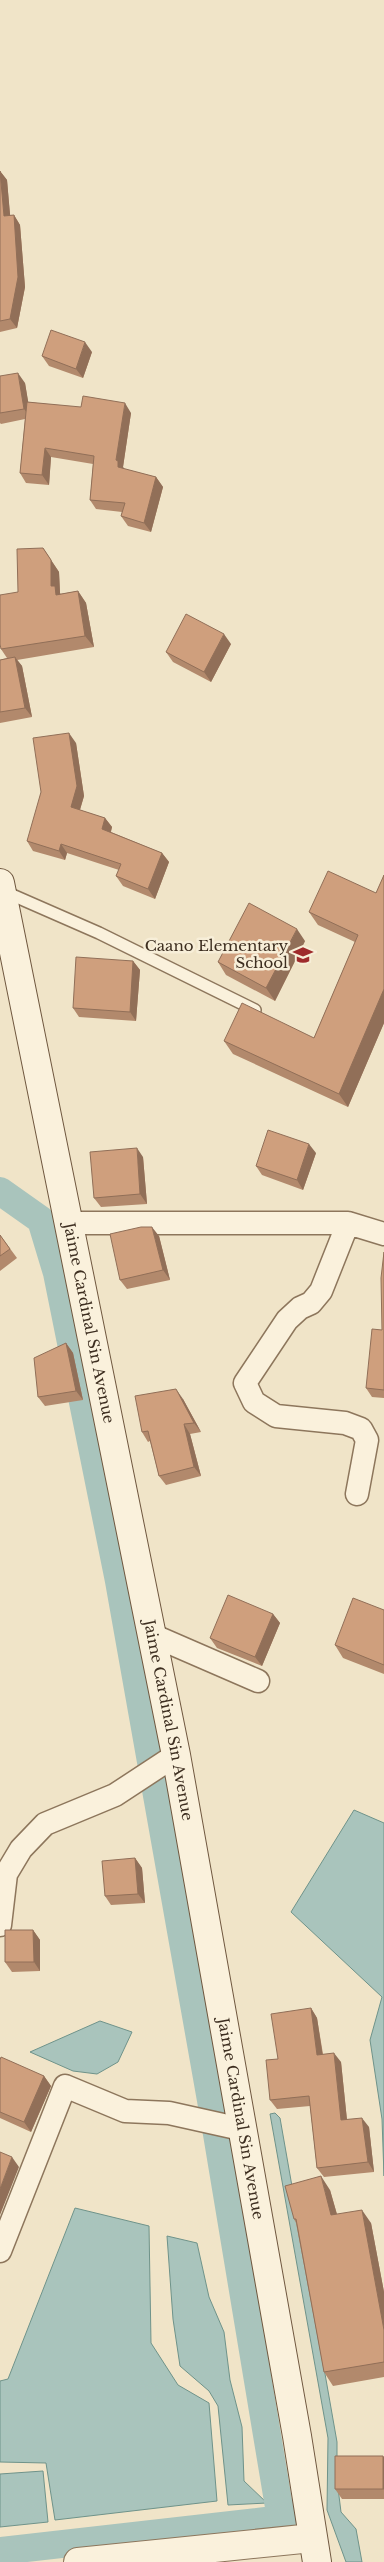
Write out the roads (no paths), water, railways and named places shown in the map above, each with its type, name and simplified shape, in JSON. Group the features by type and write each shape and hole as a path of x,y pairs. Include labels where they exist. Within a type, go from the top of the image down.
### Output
{"main road":[{"name":"Jaime Cardinal Sin Avenue","path":"1,886 175,1756 240,2129 297,2436 314,2550"},
{"path":"78,2562 314,2550"}],"street":[{"path":"69,1223 348,1223 384,1234"},
{"path":"348,1223 320,1291 311,1303 300,1308 287,1320 245,1383 254,1402 276,1416 345,1422 361,1429 368,1440 357,1494"},
{"path":"152,1635 258,1681"},
{"path":"0,1925 6,1874 20,1849 45,1824 116,1795 175,1756"},
{"path":"0,2251 65,2086 125,2111 149,2114 169,2113 240,2129"}],"lane":[{"path":"1,886 267,1016"}],"water":[{"path":"354,1810 384,1823 384,2176 382,2119 370,2040 382,1997 291,1912"},
{"path":"100,2021 132,2032 118,2062 97,2074 73,2071 30,2052"},
{"path":"275,2113 280,2118 337,2442 337,2480 341,2512 356,2529 362,2562 346,2562 327,2510 328,2438 270,2114"},
{"path":"75,2208 149,2226 151,2343 178,2385 209,2403 217,2501 55,2520 46,2463 0,2462 0,2381 8,2379"},
{"path":"167,2236 197,2243 209,2297 224,2332 230,2380 242,2427 244,2481 267,2503 228,2505 218,2406 209,2391 180,2366 173,2319"},
{"path":"43,2471 48,2522 0,2527 0,2474"}],"waterway":[{"path":"0,1191 41,1220 57,1273 119,1581 217,2134 280,2513"},
{"path":"0,2551 274,2520 280,2513 290,2512"}],"place":[{"name":"Caano Elementary School","path":"303,955"}]}
